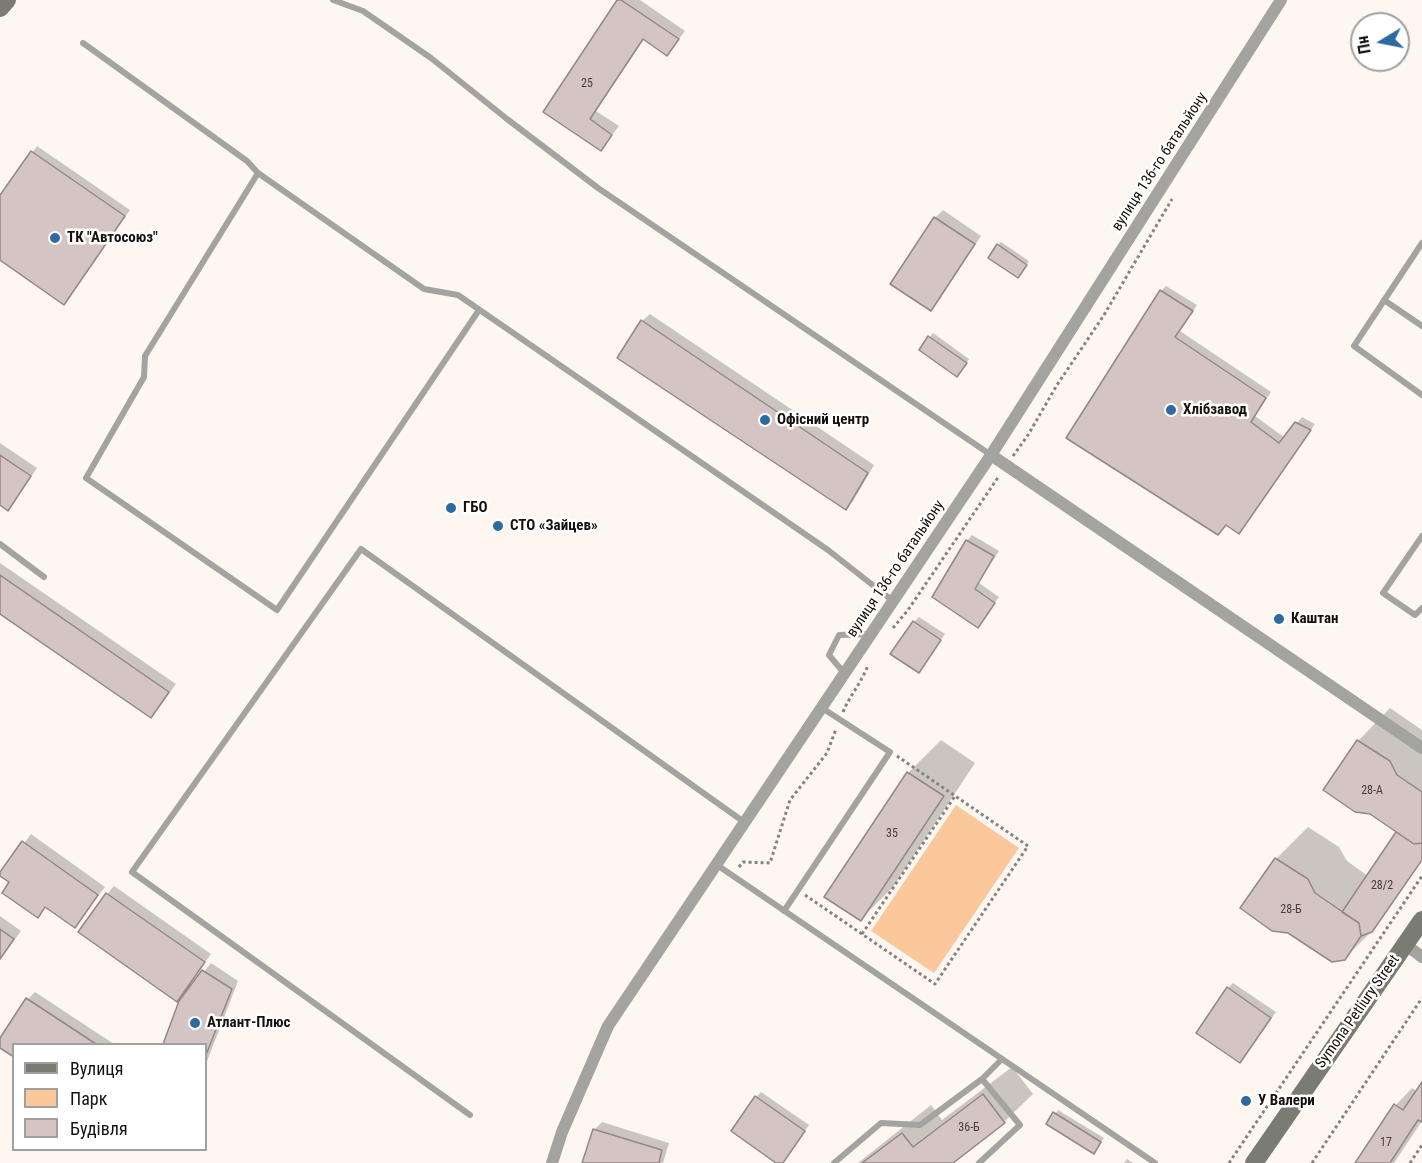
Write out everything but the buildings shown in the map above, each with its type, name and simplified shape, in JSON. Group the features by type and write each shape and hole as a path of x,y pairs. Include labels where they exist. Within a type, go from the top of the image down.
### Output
{"main road":[{"path":"0,8 7,0"},
{"name":"Symona Petliury Street","path":"1254,1163 1422,920"}],"street":[{"name":"вулиця 136-го батальйону","path":"552,1163 562,1132 608,1026 991,455 1281,0"},
{"path":"991,455 1422,748"},
{"path":"1405,944 1422,957"}],"lane":[{"path":"333,0 363,11 431,58 598,188 991,455"},
{"path":"84,44 247,161 258,173 424,289 458,295 828,550 893,601"},
{"path":"258,173 145,356 144,377 86,478 277,610 479,310"},
{"path":"1422,243 1419,253 1354,346 1422,395"},
{"path":"1384,300 1422,326"},
{"path":"1422,536 1383,592 1415,615 1422,608"},
{"path":"0,544 44,577"},
{"path":"470,1115 132,872 361,549 745,822"},
{"path":"844,674 829,655 839,635 871,634"},
{"path":"784,911 890,752 821,708"},
{"path":"717,866 1155,1163"},
{"path":"834,1163 881,1123 920,1125 982,1078 1002,1059"},
{"path":"979,1163 1020,1125 982,1078"}],"path":[{"path":"798,891 935,984 1028,846 890,752"},
{"path":"862,934 955,796"},
{"path":"1229,1163 1422,876"},
{"path":"1312,1163 1422,998"},
{"path":"1410,1163 1422,1145"}],"green space":[{"path":"956,805 1019,848 934,973 871,931"}],"place":[{"name":"ТК \"Автосоюз\"","path":"55,238"},
{"name":"Хлібзавод","path":"1171,410"},
{"name":"Офісний центр","path":"765,420"},
{"name":"ГБО","path":"451,508"},
{"name":"СТО «Зайцев»","path":"498,526"},
{"name":"Каштан","path":"1279,619"},
{"name":"Атлант-Плюс","path":"195,1023"},
{"name":"У Валери","path":"1246,1101"}]}
